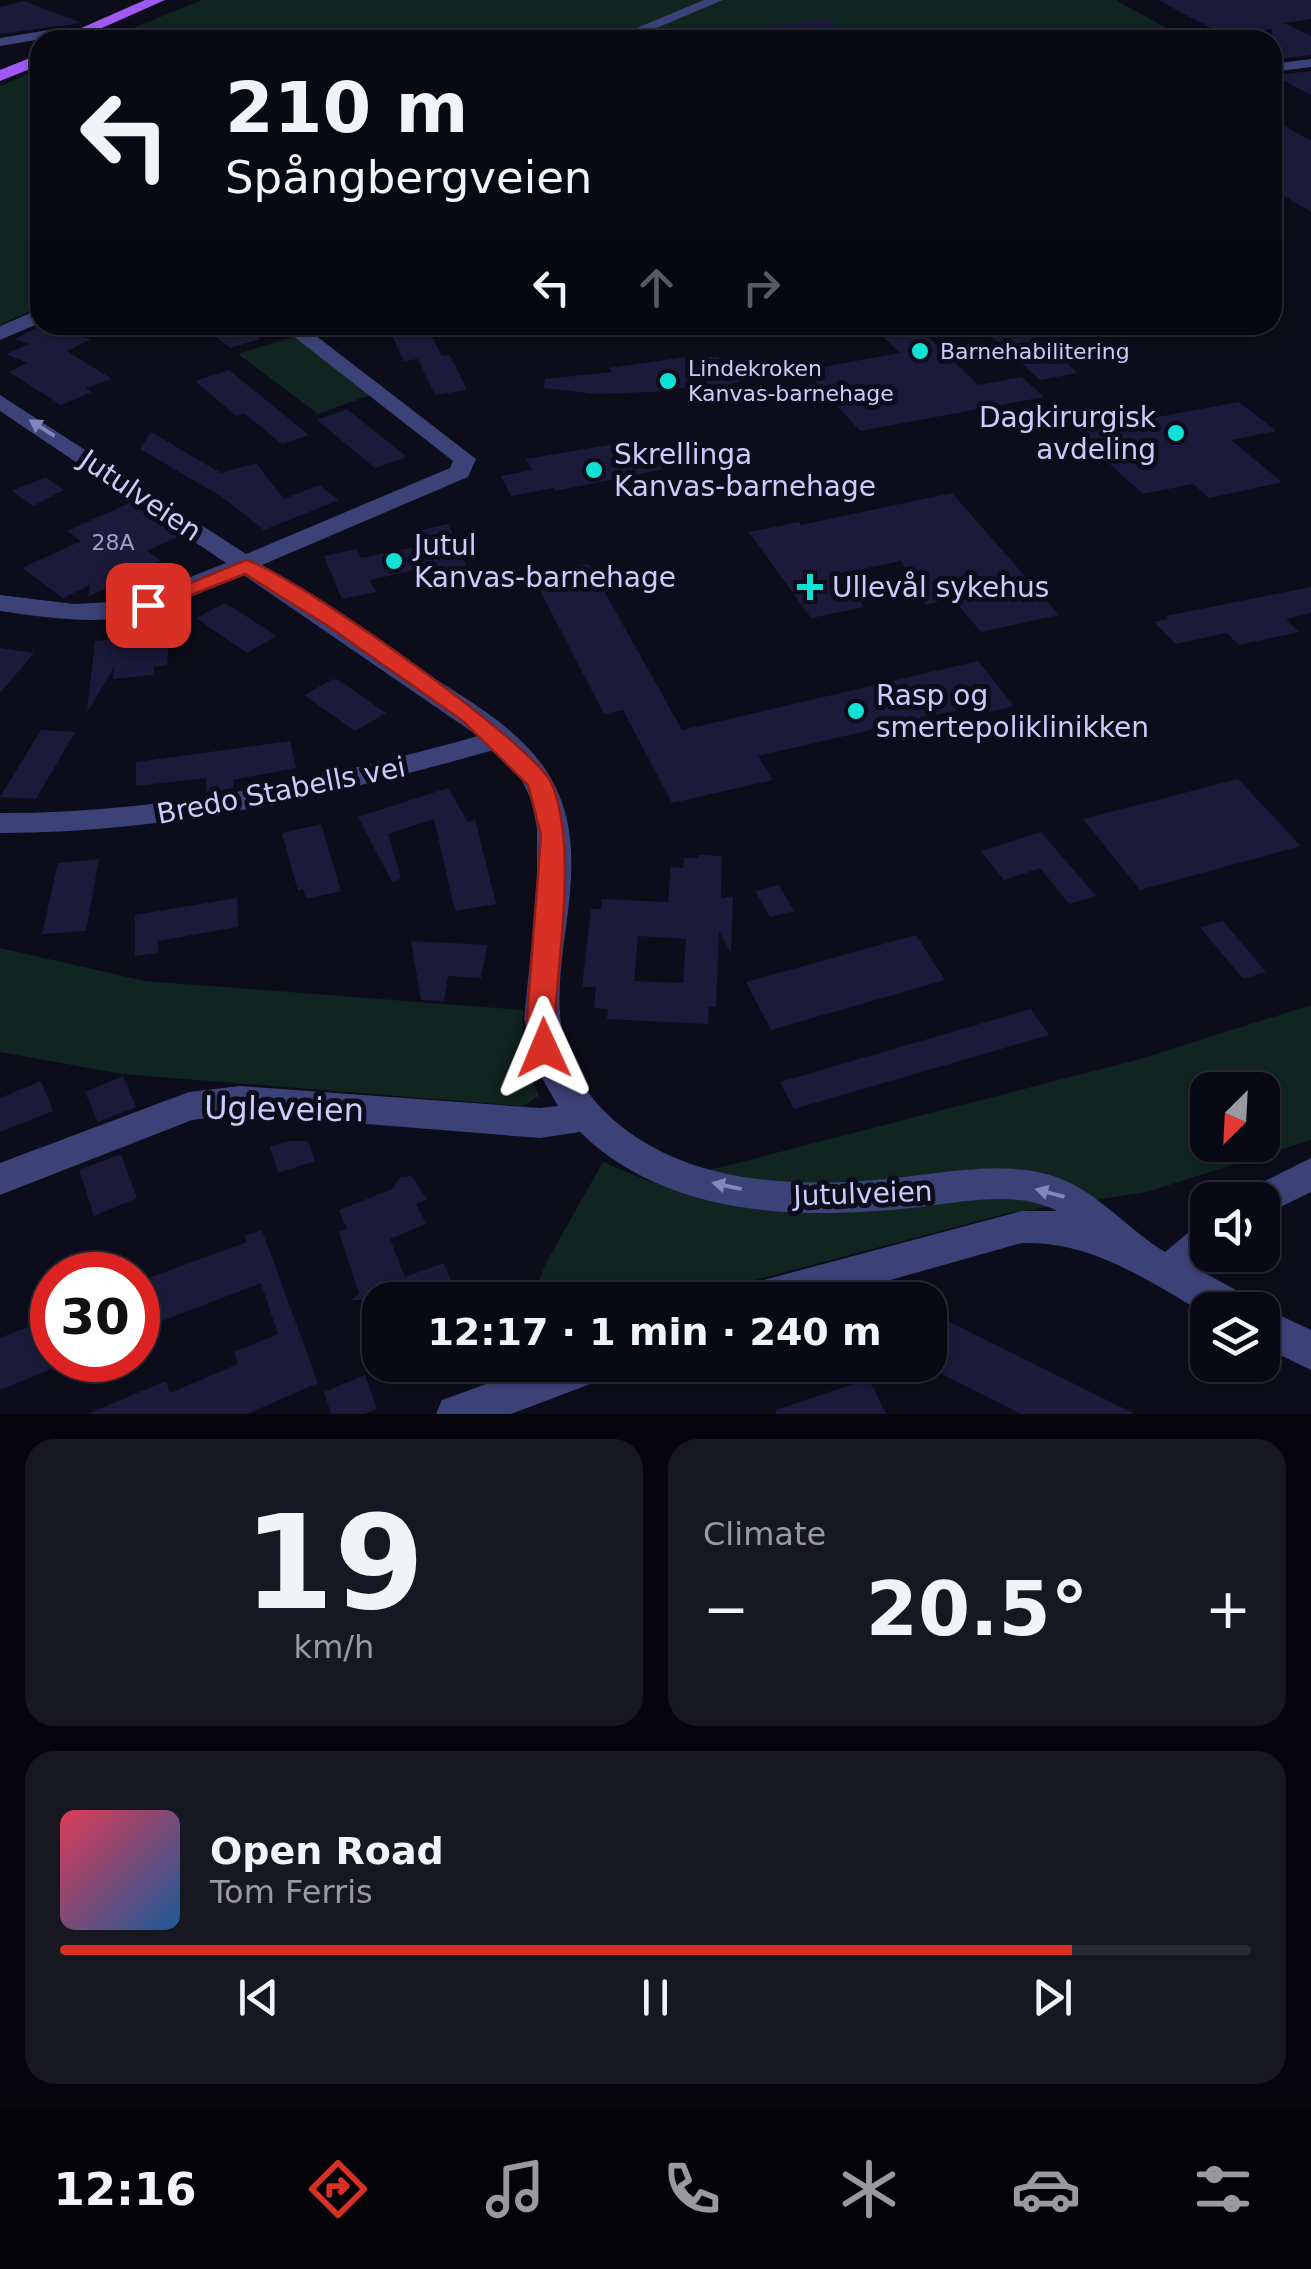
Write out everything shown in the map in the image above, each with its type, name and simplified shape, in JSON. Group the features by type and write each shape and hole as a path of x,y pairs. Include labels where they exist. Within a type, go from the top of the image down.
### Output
{"main road":[{"path":"76,30 158,0"},
{"path":"108,30 178,0"},
{"path":"0,66 30,53"},
{"path":"0,76 30,63"}],"street":[{"path":"640,30 716,0"},
{"path":"0,42 30,39"},
{"path":"1282,67 1311,63"},
{"path":"0,334 30,320"},
{"path":"0,603 72,614 118,612 148,605 460,472 465,460 302,335"},
{"name":"Jutulveien","path":"0,401 336,622 499,739 540,783 553,835 541,1018 544,1048 581,1117 610,1140 655,1164 749,1192 838,1199 1006,1186 1044,1189 1080,1206 1127,1249 1204,1292"},
{"name":"Bredo Stabells vei","path":"0,823 124,820 230,806 354,781 499,739"},
{"name":"Ugleveien","path":"0,1179 177,1110 211,1102 285,1103 540,1123 581,1117"},
{"path":"1280,1190 1311,1174"},
{"path":"822,1282 1022,1227 1080,1230 1127,1249"},
{"path":"1169,1272 1190,1254"},
{"path":"1280,1336 1311,1352"},
{"path":"457,1414 545,1382"}],"green space":[{"path":"202,0 1116,0 1170,30 128,30"},
{"path":"30,72 30,311 0,325 0,86"},
{"path":"298,335 373,394 318,414 238,354"},
{"path":"0,948 145,981 523,1010 522,1058 539,1096 523,1106 122,1074 0,1052"},
{"path":"1311,1005 1311,1140 1280,1150 1280,1072 1190,1072 1190,1162 1242,1162 1147,1192 1009,1213 748,1282 538,1282 603,1162 656,1184 1140,1059"}],"building":[{"path":"1158,0 1311,0 1311,19 1284,23 1311,36 1311,55 1282,59 1282,30 1215,30"},
{"path":"24,1 82,23 0,34 0,7"},
{"path":"827,19 843,30 764,30 764,26"},
{"path":"1311,71 1311,95 1282,79 1282,74"},
{"path":"1282,125 1311,141 1311,212 1282,194"},
{"path":"30,331 30,335 77,335 91,339 67,351 112,379 85,388 92,392 61,405 9,372 27,363 6,354 29,344 15,339"},
{"path":"214,335 255,335 260,339 230,348"},
{"path":"392,335 431,335 442,356 450,355 467,390 435,395 418,359 404,361"},
{"path":"881,335 926,335 978,385 1022,377 1044,397 860,431 805,370 900,353"},
{"name":"Barnehabilitering","path":"990,335 1034,335 1078,373 1040,380"},
{"path":"686,357 747,359 761,374 713,390 712,384 595,394 544,388 545,379 612,372 609,368"},
{"path":"229,370 309,435 282,444 244,413 236,416 195,381"},
{"path":"1239,402 1276,431 1231,440 1282,482 1209,498 1193,484 1143,494 1090,446 1096,444 1082,431"},
{"path":"347,409 407,457 375,468 317,420"},
{"path":"151,432 221,473 256,463 284,499 319,485 339,500 264,530 222,497 140,449"},
{"name":"Skrellinga Kanvas-barnehage","path":"614,444 622,455 651,450 664,469 511,496 501,476 532,470 526,459"},
{"path":"46,477 64,490 33,506 12,491"},
{"path":"952,493 1059,615 981,632 952,598 926,605 901,561 838,574 864,607 811,618 749,532 799,522 801,525"},
{"path":"130,503 180,536 147,551 161,560 88,597 90,585 63,598 22,568 81,541 67,531"},
{"name":"Jutul Kanvas-barnehage","path":"448,524 466,566 433,573 429,567 370,580 376,592 342,599 324,556 357,549 361,558 420,546 412,532"},
{"path":"589,564 682,730 978,661 1014,706 977,715 971,707 758,756 773,780 672,803 623,710 604,714 532,575"},
{"path":"1311,587 1311,613 1286,619 1299,632 1239,645 1226,633 1176,644 1154,622 1169,619 1166,616"},
{"path":"225,603 277,636 247,653 196,618"},
{"path":"171,609 167,665 154,667 153,675 113,679 114,667 87,713 95,641 146,636 136,622"},
{"path":"0,648 34,653 0,693"},
{"path":"333,679 386,713 355,731 304,695"},
{"path":"41,730 75,732 36,799 0,797"},
{"path":"290,741 296,768 233,780 233,788 206,793 206,778 136,786 136,762"},
{"path":"1238,779 1301,846 1140,890 1083,819"},
{"path":"448,788 468,822 475,819 496,904 455,911 434,819 388,834 401,878 392,882 358,817"},
{"path":"321,824 341,891 306,899 303,889 298,891 282,833"},
{"path":"1041,832 1096,896 1069,904 1040,868 1004,880 981,851"},
{"path":"722,856 721,899 733,896 731,954 719,931 716,1007 709,1007 708,1024 607,1019 608,1009 594,1008 596,987 582,987 591,909 601,909 602,899 668,902 671,867 683,868 684,858","holes":["638,936 686,939 683,983 634,981"]},
{"path":"99,859 86,931 42,934 58,863"},
{"path":"779,885 794,911 770,917 755,891"},
{"path":"237,898 238,927 158,941 158,953 135,956 135,915"},
{"path":"1223,921 1266,972 1243,979 1200,927"},
{"path":"916,935 945,980 771,1030 746,982"},
{"path":"411,941 487,945 481,978 448,976 444,1001 421,1000"},
{"path":"1031,1009 1049,1035 794,1109 780,1082"},
{"path":"123,1076 136,1107 98,1122 85,1092"},
{"path":"41,1081 53,1111 0,1132 0,1098"},
{"path":"288,1141 308,1141 315,1161 278,1173 270,1147"},
{"path":"121,1154 137,1198 94,1216 79,1170"},
{"path":"412,1176 427,1200 416,1204 426,1224 390,1239 405,1277 444,1263 452,1282 362,1282 362,1300 351,1300 359,1294 339,1232 347,1229 339,1210 392,1189 400,1177"},
{"path":"262,1230 318,1383 247,1414 87,1414 166,1381 170,1393 238,1364 234,1352 278,1334 261,1283 160,1322 160,1274 247,1242 245,1236"},
{"path":"947,1320 1135,1414 1021,1414 947,1377"},
{"path":"30,1326 30,1378 0,1390 0,1338"},
{"path":"362,1376 377,1409 364,1414 331,1414 324,1392"},
{"path":"870,1382 886,1414 776,1414 776,1410"}],"place":[{"name":"Barnehabilitering","path":"920,351"},
{"name":"Lindekroken Kanvas-barnehage","path":"668,381"},
{"name":"Dagkirurgisk avdeling","path":"1176,433"},
{"name":"Skrellinga Kanvas-barnehage","path":"594,470"},
{"name":"Jutul Kanvas-barnehage","path":"394,561"},
{"name":"Ullevål sykehus","path":"810,587"},
{"name":"Rasp og smertepoliklinikken","path":"856,711"}],"route":[{"path":"148,605 246,566 336,622 471,716 518,758 540,783 553,835 541,1018 544,1048"}]}
